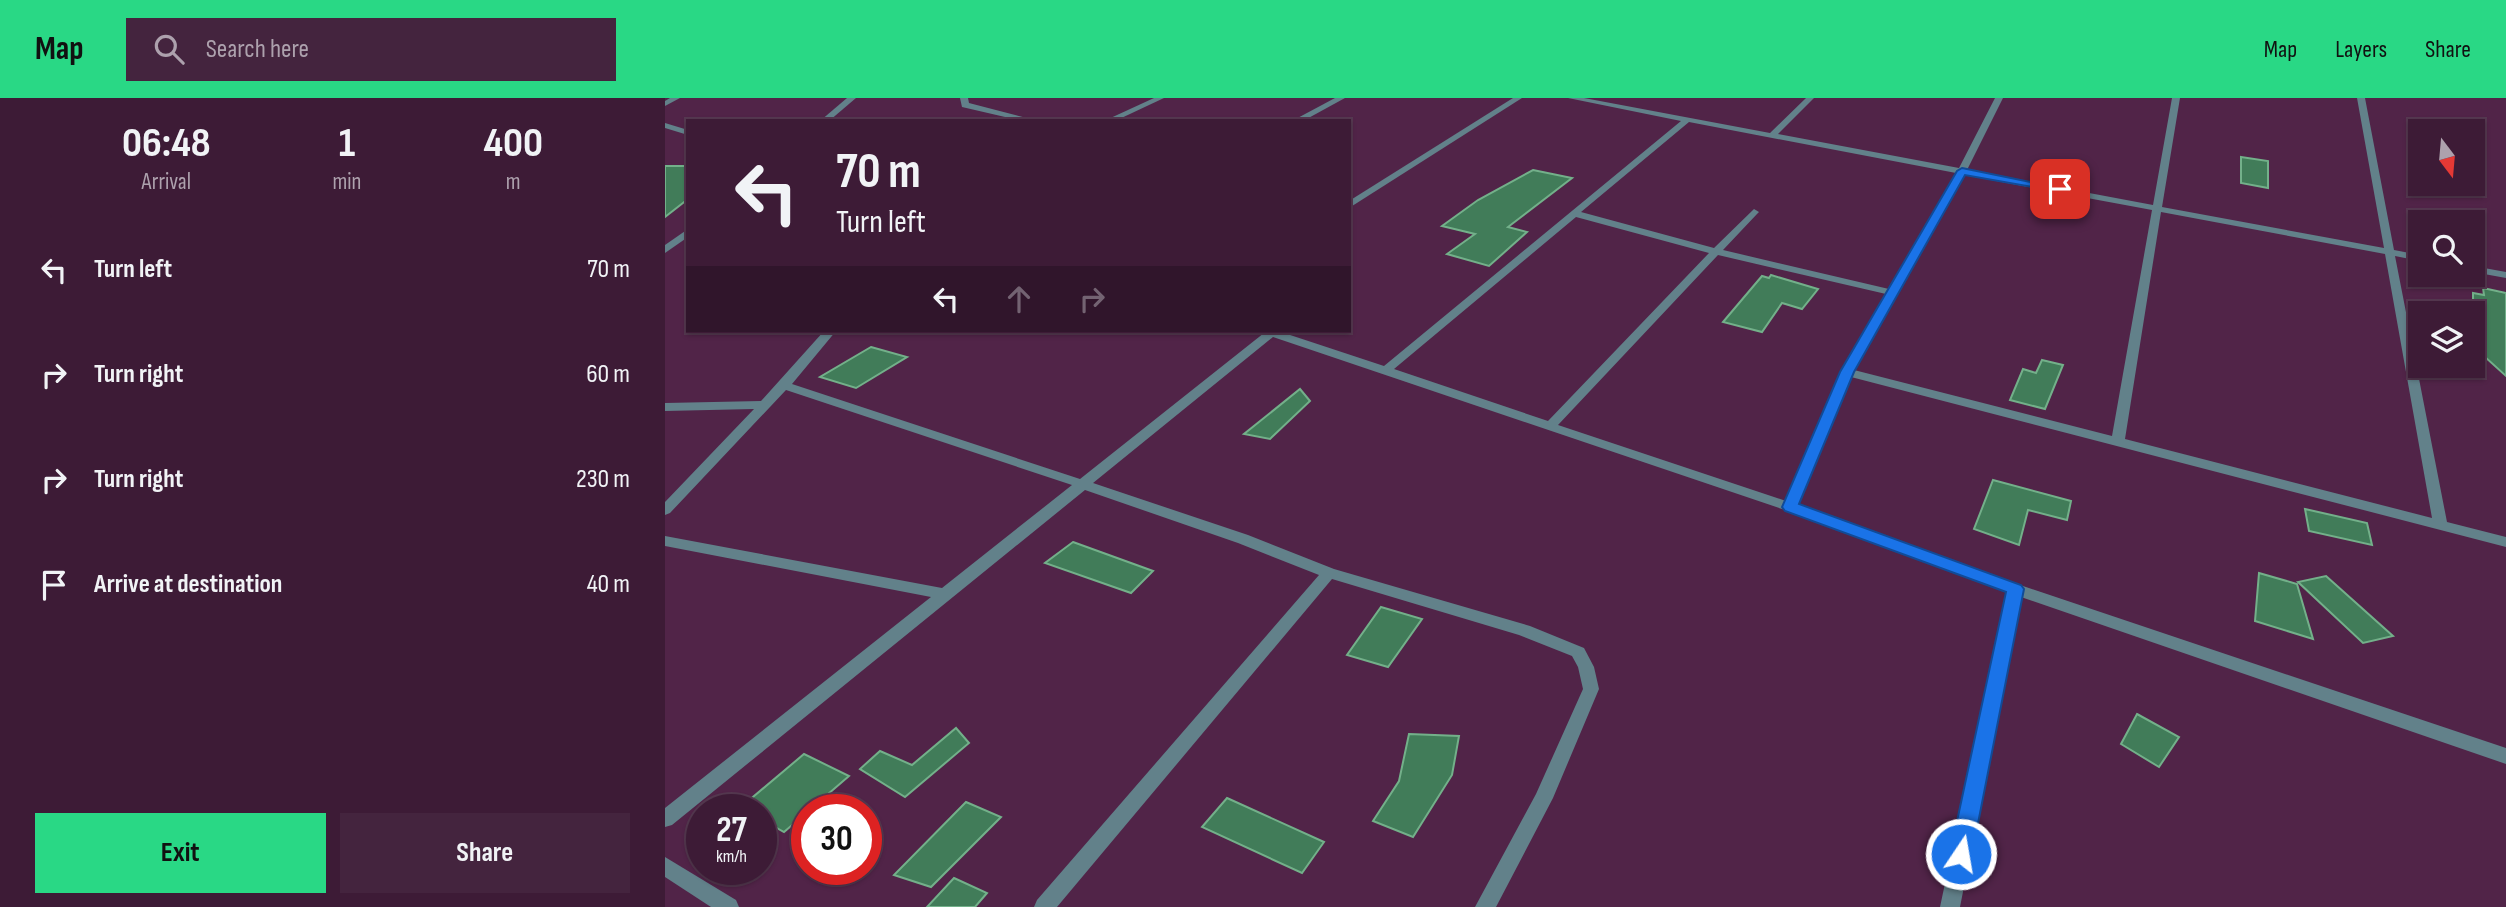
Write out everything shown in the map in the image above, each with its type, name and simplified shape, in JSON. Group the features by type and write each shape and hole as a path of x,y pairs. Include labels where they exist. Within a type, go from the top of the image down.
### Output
{"street":[{"path":"665,104 676,98"},
{"path":"826,119 852,98"},
{"path":"964,98 965,105 1025,119"},
{"path":"1113,119 1160,98"},
{"path":"1300,119 1341,98"},
{"path":"1351,204 1518,98"},
{"path":"1572,98 2157,206 2408,255"},
{"path":"1613,105 1623,98"},
{"path":"1771,136 1810,98"},
{"path":"1790,507 1847,372 1962,171 1999,98"},
{"path":"2117,440 2176,98"},
{"path":"2361,98 2387,251 2440,524"},
{"path":"1386,370 1688,119"},
{"path":"665,125 686,132"},
{"path":"1550,426 1754,212"},
{"path":"1576,214 1717,252 1893,293"},
{"path":"665,250 686,234"},
{"path":"2485,271 2506,275"},
{"path":"665,510 766,405 828,333"},
{"path":"665,819 1268,333"},
{"path":"1276,333 1790,507 2015,589 2506,756"},
{"path":"1847,372 2506,542"},
{"path":"784,385 1243,539 1329,573 1559,642 1578,652 1586,667 1591,690 1544,798 1485,907"},
{"path":"665,408 766,405"},
{"path":"665,541 946,594"},
{"path":"1044,907 1329,573"},
{"path":"1950,907 2015,589"},
{"path":"665,866 730,907"}],"building":[{"path":"2241,157 2268,161 2268,188 2241,183"},
{"path":"665,166 686,166 686,201 665,217"},
{"path":"1533,170 1572,178 1508,227 1527,232 1489,266 1447,254 1475,234 1442,226 1478,200"},
{"path":"1771,275 1818,289 1802,309 1782,303 1762,332 1723,322 1762,276 1769,278"},
{"path":"2483,288 2506,293 2506,376 2485,357 2485,301 2473,301 2473,293 2484,295"},
{"path":"871,347 907,357 856,388 820,377"},
{"path":"2042,360 2063,365 2045,409 2010,400 2023,369 2036,373"},
{"path":"1300,389 1310,401 1270,439 1244,434"},
{"path":"1993,480 2071,501 2067,520 2028,510 2019,545 1974,529"},
{"path":"2305,509 2367,523 2372,545 2309,531"},
{"path":"1073,542 1153,571 1131,593 1045,563"},
{"path":"2259,573 2297,584 2313,639 2255,621"},
{"path":"2326,576 2393,636 2363,643 2298,582"},
{"path":"1381,607 1422,619 1388,667 1347,655"},
{"path":"2137,714 2179,737 2159,767 2121,744"},
{"path":"956,728 969,743 905,797 860,769 880,751 912,765"},
{"path":"1409,734 1459,736 1452,775 1413,837 1373,821 1399,781"},
{"path":"804,754 849,776 828,794 791,794 791,826 784,832 777,828 777,794 756,794"},
{"path":"1227,798 1324,842 1302,873 1202,827"},
{"path":"966,802 1001,817 931,887 894,875"},
{"path":"954,878 987,893 975,907 927,907"}],"route":[{"path":"1961,854 2015,589 1790,507 1847,372 1962,171 2060,189"}]}
